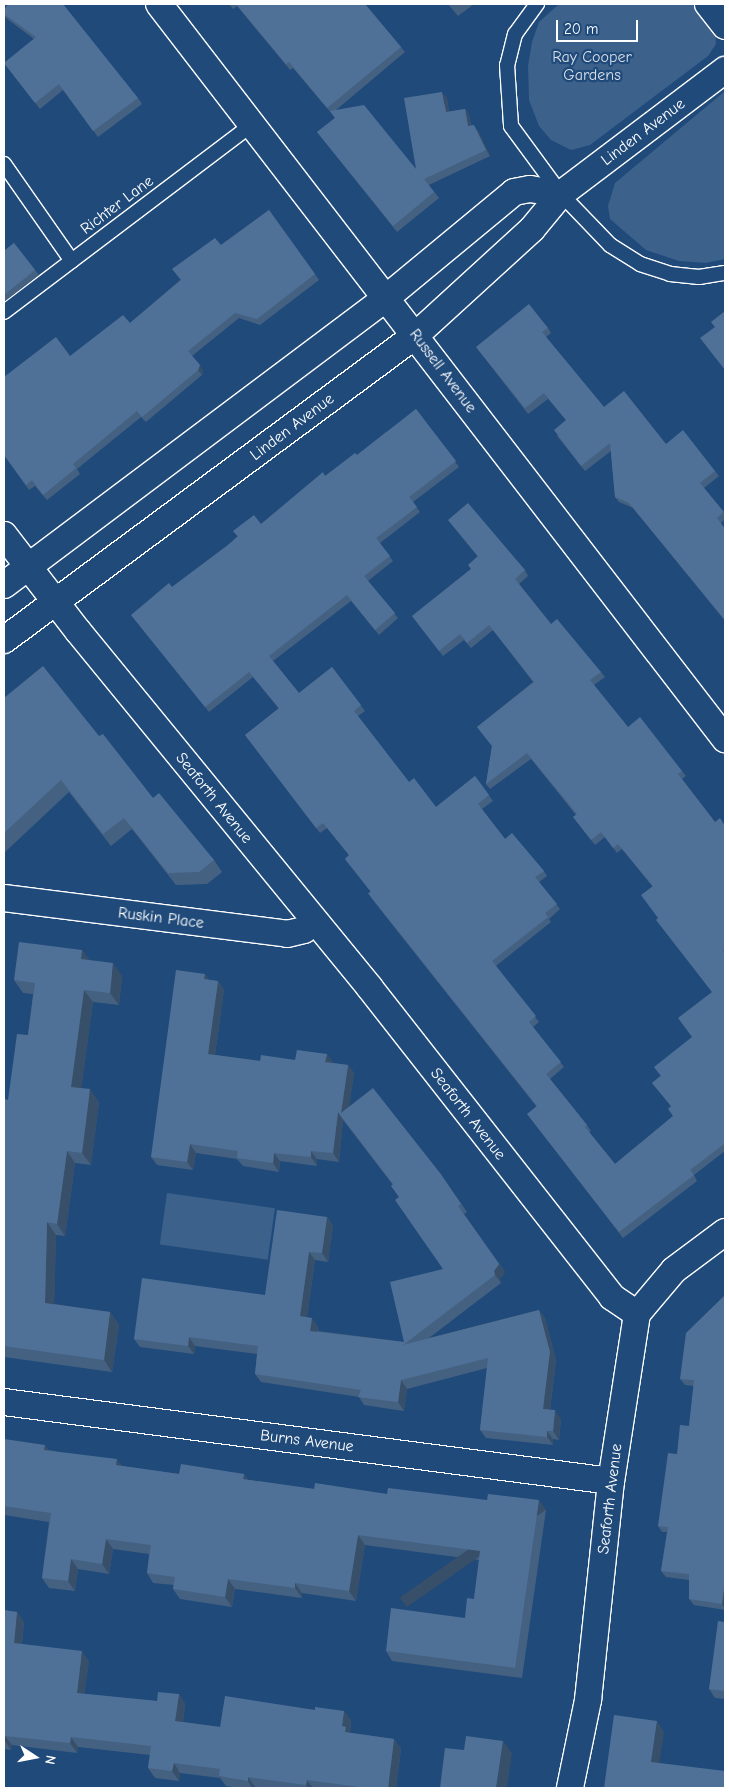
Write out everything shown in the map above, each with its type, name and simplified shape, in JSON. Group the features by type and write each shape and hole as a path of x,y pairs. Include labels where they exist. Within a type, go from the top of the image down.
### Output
{"street":[{"name":"Russell Avenue","path":"159,4 250,126 416,334 725,739"},
{"path":"708,4 725,26"},
{"name":"Linden Avenue","path":"4,640 57,604 416,334 532,229 561,194 725,70"},
{"path":"4,585 386,298 514,192 530,189 561,194"},
{"name":"Seaforth Avenue","path":"4,535 57,604 315,921 612,1298 637,1314 611,1481 588,1700 570,1788"},
{"name":"Ruskin Place","path":"4,898 288,934 304,930 315,921"},
{"path":"637,1314 674,1270 725,1232"},
{"name":"Burns Avenue","path":"4,1402 611,1481"}],"lane":[{"path":"537,4 515,34 507,65 511,126 561,194 610,245 640,264 670,274 700,277 725,273"},
{"name":"Richter Lane","path":"4,312 250,126"},
{"path":"4,164 72,261"}],"green space":[{"name":"Ray Cooper Gardens","path":"559,4 696,4 715,29 716,44 708,56 590,145 571,150 551,140 539,126 529,100 528,66 532,42 539,22"},
{"path":"725,91 725,259 706,263 679,261 646,250 610,219 608,206 615,183"},
{"path":"167,1193 275,1208 268,1260 160,1244"}],"building":[{"path":"8,4 63,4 138,98 93,131 59,84 35,103 4,63 36,37 4,14"},
{"path":"236,4 365,4 401,47 327,108 289,62 286,64"},
{"path":"442,92 446,112 465,109 468,126 474,125 486,150 424,179 434,192 393,226 317,132 335,118 330,111 364,105 416,169 404,98"},
{"path":"269,210 315,274 257,319 235,313 188,351 200,365 198,370 142,417 137,411 73,464 76,468 43,495 32,480 26,485 4,455 4,377 56,337 70,356 123,315 130,323 181,280 172,269 215,238 221,245"},
{"path":"14,243 35,270 4,295 4,251"},
{"path":"529,304 548,328 542,332 604,407 624,391 666,444 683,430 715,471 700,483 724,512 717,518 725,529 725,620 629,503 615,497 610,443 581,466 554,430 566,420 544,393 525,408 476,347"},
{"path":"725,311 725,370 700,338 715,327 711,322"},
{"path":"416,409 456,461 409,497 417,507 376,538 390,556 364,576 395,613 375,630 347,595 269,656 299,693 332,667 361,705 354,711 409,782 414,778 436,807 475,776 489,795 478,804 505,839 512,833 544,871 535,877 557,904 545,913 548,917 492,961 536,1016 529,1022 561,1062 546,1074 587,1125 585,1127 615,1164 673,1116 668,1109 671,1106 652,1083 661,1076 654,1067 692,1037 678,1018 712,992 656,920 658,918 641,895 653,886 618,844 613,848 601,832 591,840 573,817 577,814 527,753 486,784 492,746 477,727 534,682 489,625 467,643 460,634 439,651 412,616 471,569 468,565 478,556 448,520 468,503 525,570 515,579 551,624 557,619 601,672 590,680 628,727 640,717 682,771 678,774 715,822 720,818 725,826 725,949 723,951 725,955 725,1145 690,1170 694,1175 619,1232 527,1114 537,1106 368,893 371,892 345,859 349,855 323,823 316,828 245,735 279,708 249,672 205,707 131,615 169,583 172,587 228,545 238,536 233,531 254,515 261,524 323,472 325,476 355,453 357,455"},
{"path":"43,666 99,736 103,734 153,798 159,793 214,860 199,872 168,873 124,818 103,834 61,780 4,833 4,698"},
{"path":"19,942 82,950 81,959 113,963 110,993 84,990 71,1087 90,1089 82,1153 67,1151 57,1224 47,1222 45,1303 110,1312 104,1360 4,1346 4,1099 8,1100 17,1034 28,1035 35,983 14,980"},
{"path":"176,970 205,974 204,979 218,981 208,1054 260,1061 261,1055 295,1060 297,1050 327,1054 325,1062 348,1065 341,1113 373,1088 440,1173 461,1204 458,1206 499,1264 494,1271 495,1275 403,1345 539,1310 550,1352 543,1409 555,1410 553,1431 547,1431 547,1437 480,1430 488,1358 401,1380 398,1402 358,1397 361,1390 255,1374 258,1346 189,1337 188,1346 134,1339 142,1278 265,1295 277,1210 327,1217 322,1253 309,1252 300,1316 312,1318 310,1331 404,1342 390,1282 443,1269 395,1200 399,1197 391,1186 393,1184 338,1112 333,1153 311,1151 311,1157 274,1153 273,1163 237,1158 238,1151 190,1144 187,1162 151,1157"},
{"path":"725,1295 725,1579 722,1604 689,1599 689,1574 661,1571 668,1527 658,1526 668,1453 677,1454 680,1425 689,1426 694,1380 680,1379 686,1333"},
{"path":"4,1439 45,1445 44,1450 117,1459 116,1465 179,1474 181,1464 244,1474 243,1479 314,1489 315,1483 387,1494 388,1488 487,1500 488,1494 539,1500 515,1668 386,1651 391,1608 465,1618 467,1598 474,1599 480,1551 358,1535 349,1591 295,1583 295,1588 228,1579 225,1597 173,1589 175,1577 147,1573 151,1545 106,1539 102,1564 71,1559 68,1581 42,1578 51,1513 4,1506"},
{"path":"4,1610 17,1612 14,1643 82,1651 77,1693 157,1701 158,1692 179,1694 175,1721 220,1727 225,1696 315,1710 315,1707 344,1711 342,1726 346,1727 345,1732 394,1739 388,1788 367,1788 307,1780 306,1785 248,1777 248,1781 219,1776 220,1769 174,1763 172,1771 148,1768 151,1746 71,1737 70,1743 5,1736 4,1740"},
{"path":"718,1621 725,1622 725,1691 709,1689"},
{"path":"614,1715 657,1721 651,1762 725,1771 725,1788 604,1788"},
{"path":"466,1736 503,1741 496,1788 440,1788 445,1748 464,1750"}]}
